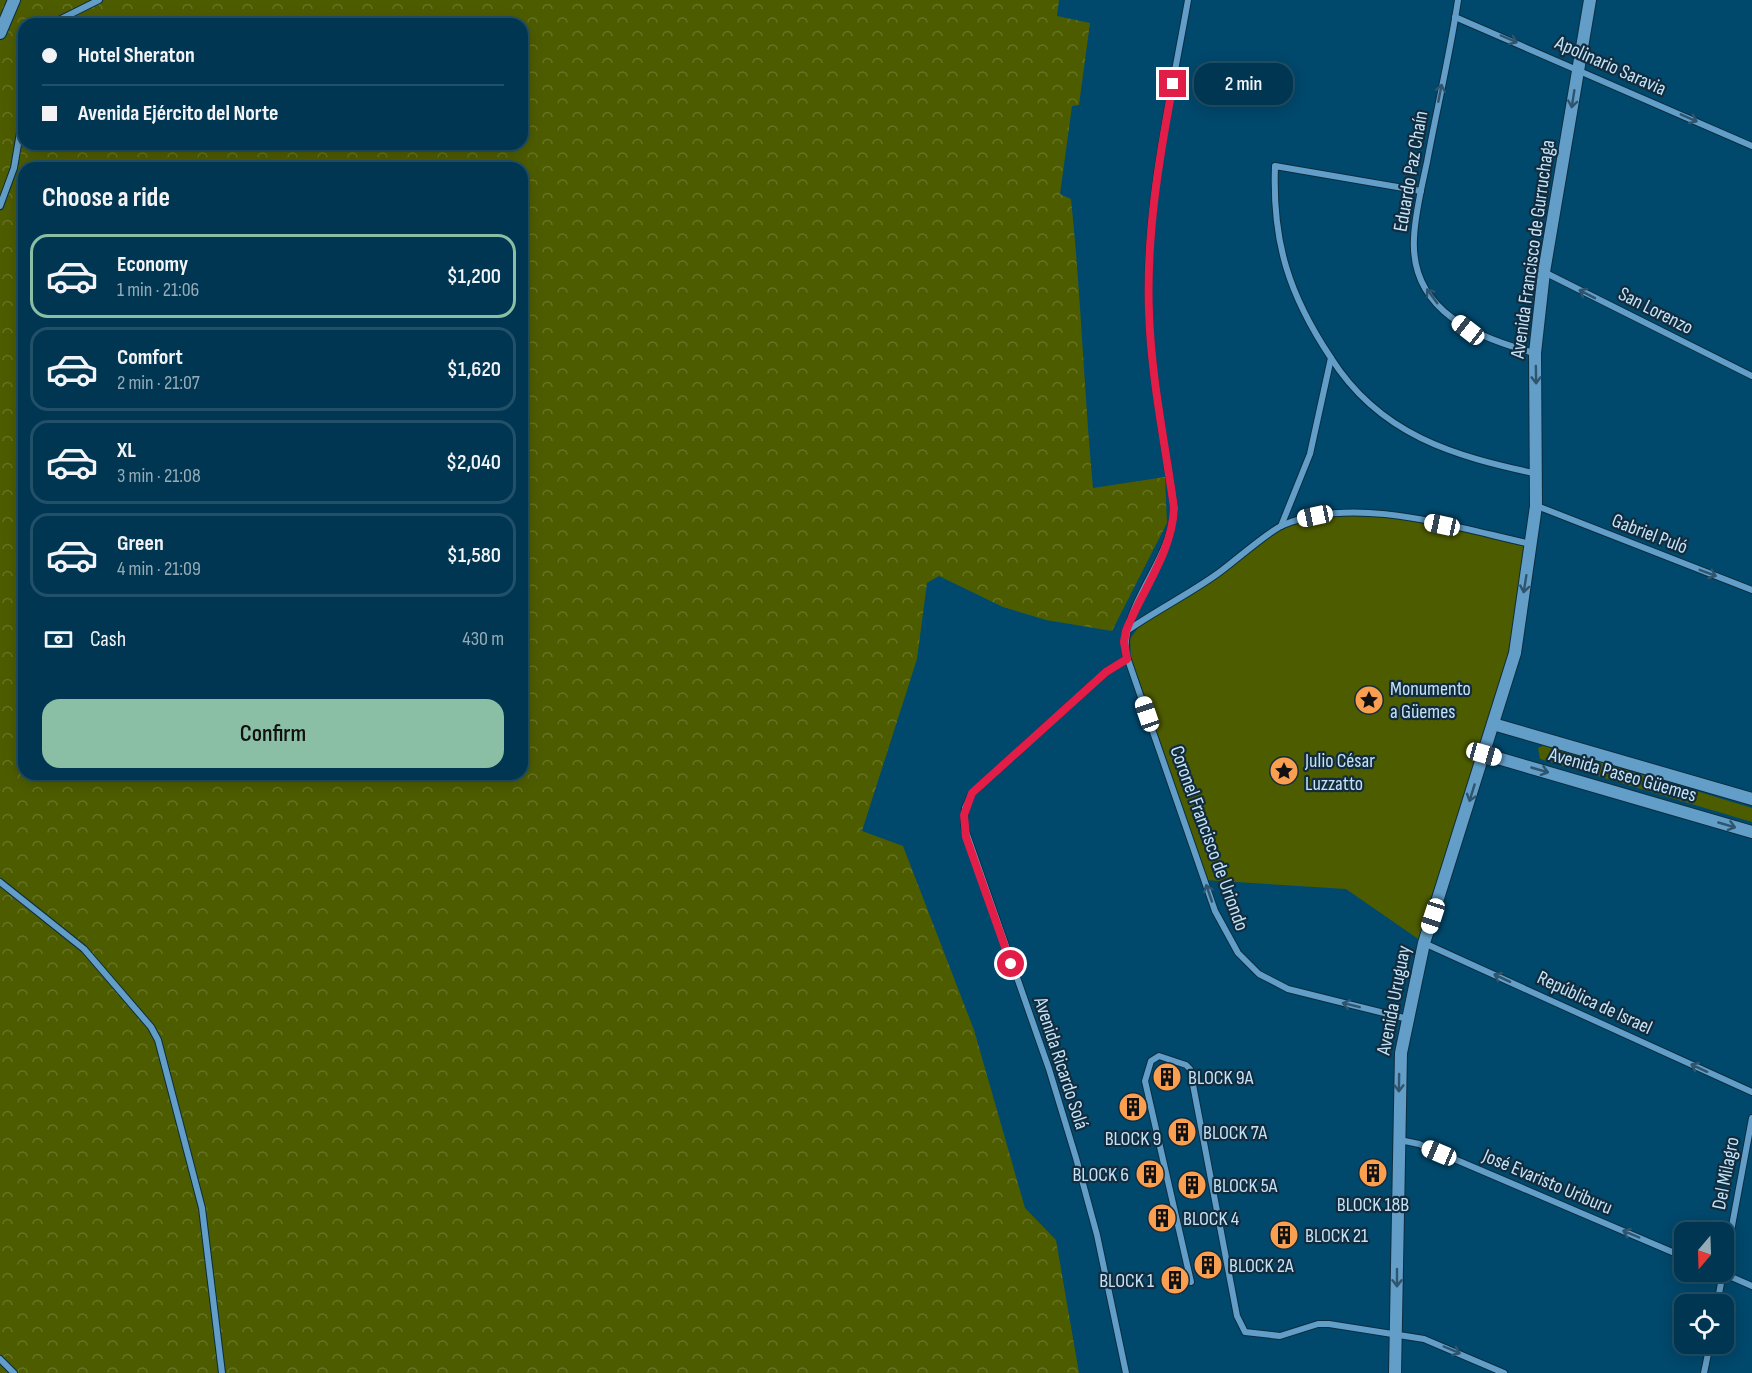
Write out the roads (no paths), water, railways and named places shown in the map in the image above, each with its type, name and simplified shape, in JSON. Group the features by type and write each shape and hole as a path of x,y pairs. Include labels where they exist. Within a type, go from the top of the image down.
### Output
{"street":[{"path":"0,33 14,0"},
{"path":"63,18 99,0"},
{"path":"1126,631 1169,543 1173,523 1174,508 1151,334 1149,266 1161,146 1188,0"},
{"name":"Eduardo Paz Chaín","path":"1458,0 1421,191 1414,251 1419,275 1426,289 1438,304 1468,330 1503,345 1535,353"},
{"name":"Avenida Francisco de Gurruchaga","path":"1536,506 1538,474 1535,353 1545,272 1590,0"},
{"name":"Apolinario Saravia","path":"1455,17 1578,68 1752,146"},
{"path":"0,206 14,168 18,144"},
{"path":"1421,191 1275,166 1276,217 1292,289 1302,311 1330,358 1357,393 1392,422 1416,436 1459,455 1538,474"},
{"name":"San Lorenzo","path":"1545,272 1752,376"},
{"path":"1281,526 1310,454 1330,358"},
{"name":"Avenida Uruguay","path":"1395,1373 1400,1062 1424,943 1515,652 1536,506"},
{"name":"Gabriel Puló","path":"1536,506 1752,590"},
{"path":"1126,631 1210,579 1281,526 1315,516 1389,515 1532,544"},
{"name":"Coronel Francisco de Uriondo","path":"1126,631 1124,642 1127,659 1215,911 1238,953 1260,974 1288,989 1408,1019"},
{"name":"Avenida Ricardo Solá","path":"1126,1373 1097,1234 1076,1158 1049,1069 964,826 965,808 972,793 1106,672 1127,659"},
{"name":"Avenida Paseo Güemes","path":"1493,724 1752,799"},
{"name":"Avenida Paseo Güemes","path":"1484,754 1752,832"},
{"path":"0,882 84,949 151,1027 158,1040 202,1208 222,1373"},
{"name":"República de Israel","path":"1424,943 1752,1092"},
{"path":"1191,1281 1145,1081 1151,1061 1159,1056 1186,1065 1190,1069 1237,1316 1245,1332 1280,1336 1318,1324 1329,1324 1372,1333 1432,1341 1504,1373"},
{"name":"Del Milagro","path":"1732,1222 1752,1118"},
{"name":"José Evaristo Uriburu","path":"1398,1140 1419,1144 1674,1253"},
{"path":"1734,1278 1752,1286"},
{"path":"1704,1373 1708,1354"},
{"path":"0,1359 14,1373"}],"place":[{"name":"Monumento a Güemes","path":"1369,700"},
{"name":"Julio César Luzzatto","path":"1284,771"},
{"name":"BLOCK 9A","path":"1167,1077"},
{"name":"BLOCK 9","path":"1133,1107"},
{"name":"BLOCK 7A","path":"1182,1132"},
{"name":"BLOCK 18B","path":"1373,1173"},
{"name":"BLOCK 6","path":"1150,1174"},
{"name":"BLOCK 5A","path":"1192,1185"},
{"name":"BLOCK 4","path":"1162,1218"},
{"name":"BLOCK 21","path":"1284,1235"},
{"name":"BLOCK 2A","path":"1208,1265"},
{"name":"BLOCK 1","path":"1175,1280"}]}
